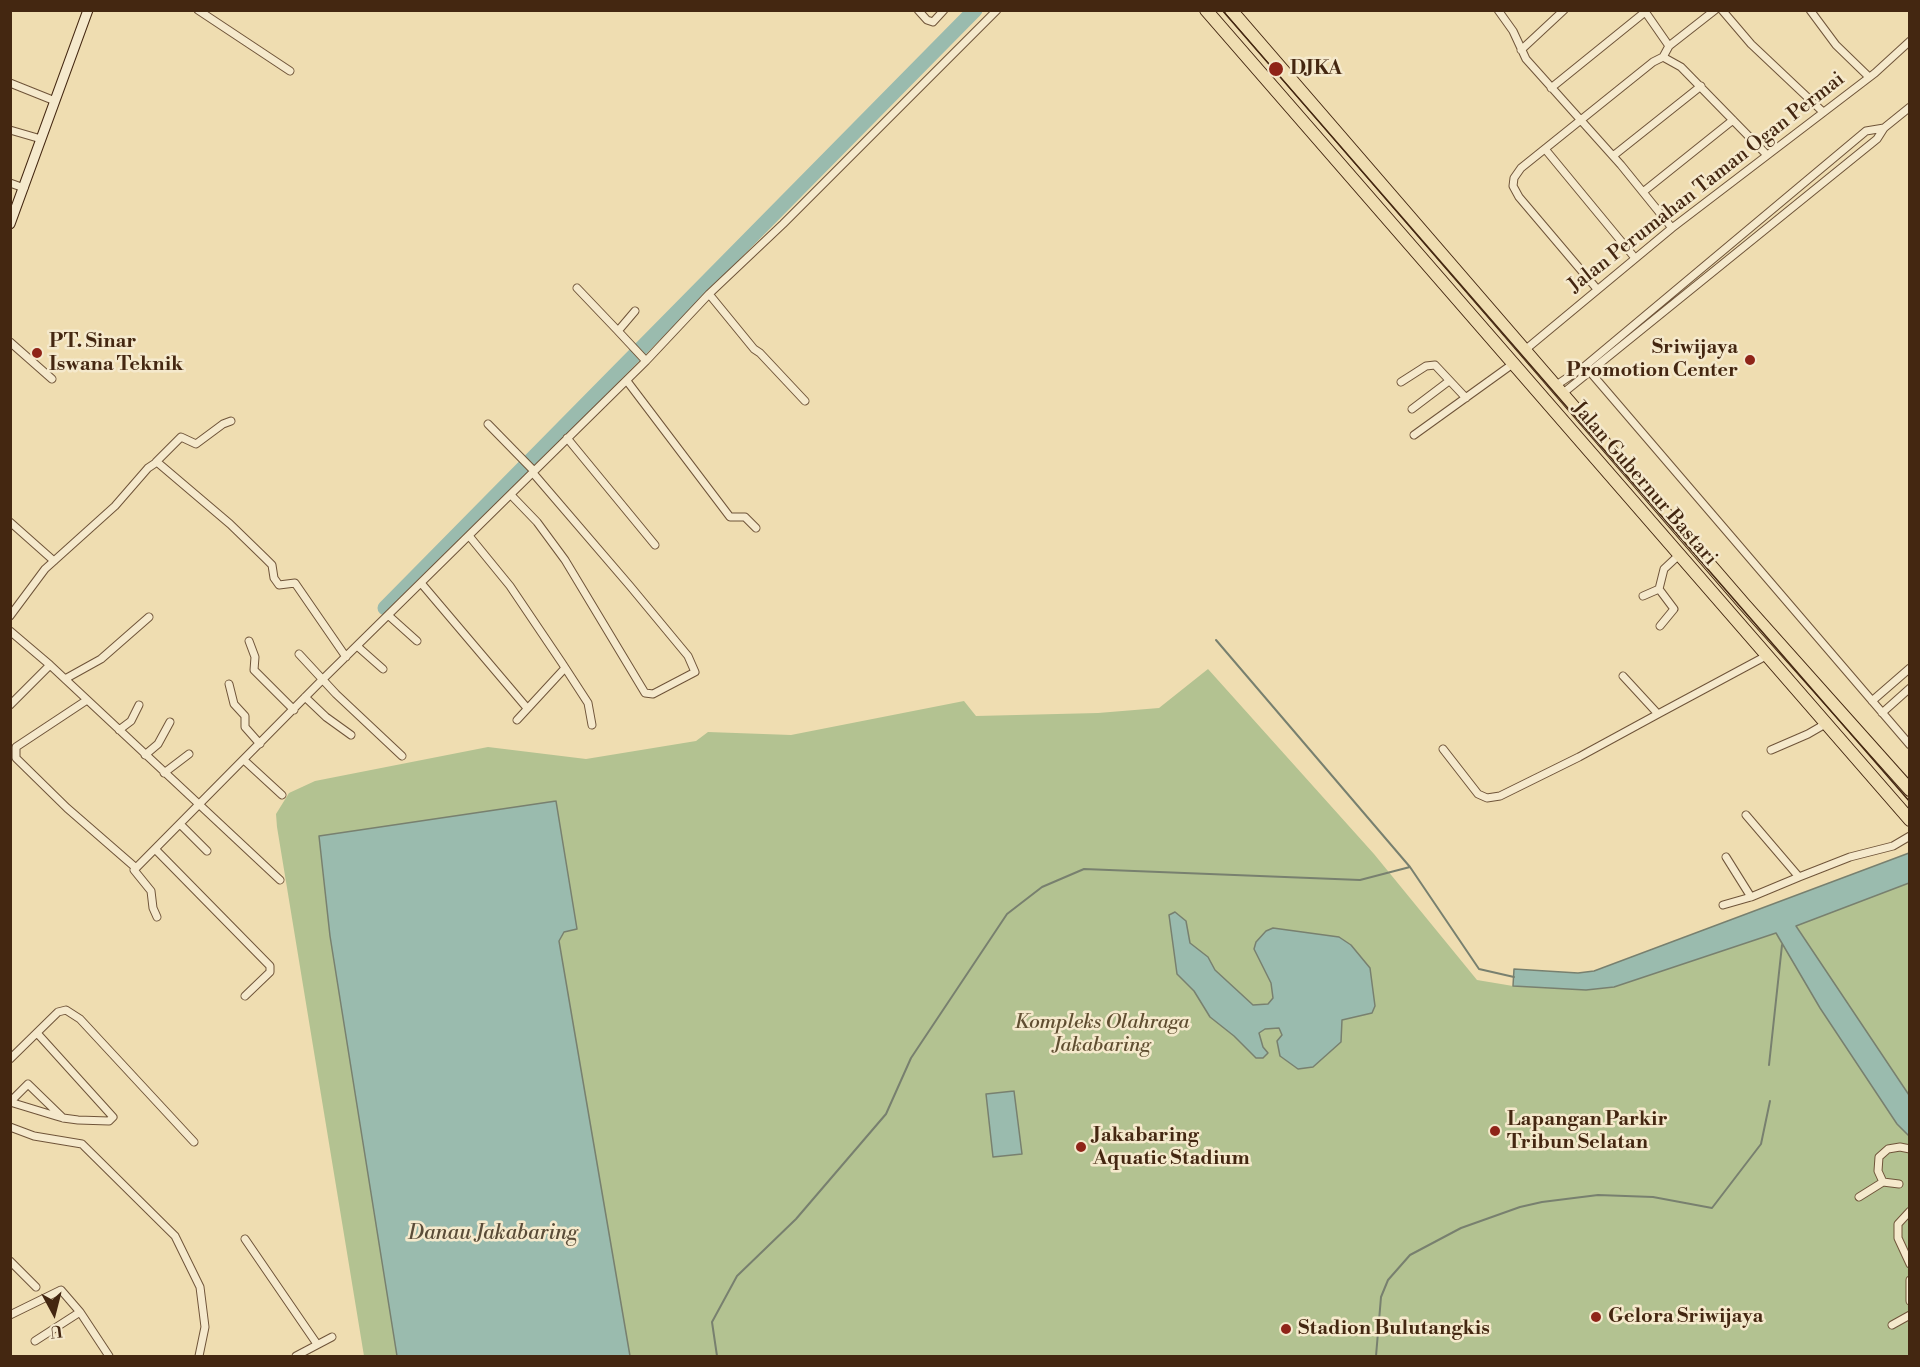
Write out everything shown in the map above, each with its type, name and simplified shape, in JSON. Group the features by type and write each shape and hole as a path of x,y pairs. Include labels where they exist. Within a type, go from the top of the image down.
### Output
{"highway":[{"name":"Jalan Gubernur Bastari","path":"1206,10 1910,820"},
{"name":"Jalan Gubernur Bastari","path":"1231,10 1525,350 1563,387 1910,790"},
{"path":"1359,184 1374,175"}],"street":[{"path":"10,224 88,10"},
{"path":"198,10 290,71"},
{"path":"918,10 927,20 933,22 944,10"},
{"path":"87,700 16,747 16,758 67,808 136,868 200,806 322,680 646,362 709,294 783,224 997,10"},
{"path":"1498,10 1513,31 1521,50 1551,88 1613,156 1672,228"},
{"path":"1521,50 1564,10"},
{"path":"1597,289 1519,197 1513,186 1521,168 1653,62 1663,57 1669,46 1715,10"},
{"path":"1722,10 1750,44 1822,111"},
{"path":"1810,10 1836,45 1869,77"},
{"path":"1551,88 1644,11 1669,46"},
{"name":"Jalan Perumahan Taman Ogan Permai","path":"1525,350 1672,228 1869,77 1910,41"},
{"path":"1663,57 1681,67 1767,155"},
{"path":"10,83 55,100"},
{"path":"1613,156 1701,86"},
{"path":"1563,387 1577,371 1588,369 1878,139 1884,128 1910,107"},
{"path":"1643,192 1733,120"},
{"path":"1563,387 1583,378 1588,369 1866,131 1884,128"},
{"path":"10,130 41,139"},
{"path":"1545,149 1635,258"},
{"path":"10,183 24,188"},
{"path":"577,288 646,362"},
{"path":"709,294 734,321 754,349 760,352 805,401"},
{"path":"618,331 635,311"},
{"path":"10,342 51,380"},
{"path":"1414,435 1514,363"},
{"path":"1401,382 1431,365 1438,367 1466,398"},
{"path":"1588,369 1910,745"},
{"path":"627,381 730,517 745,517 756,528"},
{"path":"1412,409 1449,381"},
{"path":"10,616 41,574 115,506 180,437 195,444 231,421"},
{"path":"488,424 533,471 680,647 694,666 695,672 653,694 645,693 565,560 529,513 512,495"},
{"path":"567,438 655,545"},
{"path":"156,462 222,516 266,558 272,566 274,578 279,585 294,583 346,657"},
{"path":"10,522 54,561"},
{"path":"470,537 489,559 565,668 588,704 592,724"},
{"path":"1659,589 1664,569 1680,554"},
{"path":"421,583 527,708"},
{"path":"1643,596 1659,589"},
{"path":"1659,589 1674,609 1660,626"},
{"path":"388,615 417,640"},
{"path":"65,680 101,659 149,617"},
{"path":"10,631 50,665 280,880"},
{"path":"249,641 255,657 253,665 255,670 294,710"},
{"path":"357,646 383,669"},
{"path":"299,654 343,701 402,756"},
{"path":"1443,749 1478,794 1487,798 1500,795 1579,757 1767,656"},
{"path":"10,705 50,665"},
{"path":"517,720 565,668"},
{"path":"1872,701 1910,668"},
{"path":"1623,676 1658,714"},
{"path":"228,684 234,704 245,716 245,727 260,744"},
{"path":"1882,713 1910,688"},
{"path":"305,697 326,717 351,735"},
{"path":"119,730 131,721 139,705"},
{"path":"145,755 158,744 170,723"},
{"path":"1771,750 1827,723"},
{"path":"164,772 189,754"},
{"path":"244,761 282,795"},
{"path":"1746,815 1798,877"},
{"path":"181,825 207,851"},
{"path":"1723,905 1751,897 1850,857 1893,846 1909,837"},
{"path":"156,850 270,966 270,972 245,996"},
{"path":"1726,857 1751,897"},
{"path":"134,870 151,891 153,908 157,917"},
{"path":"10,1059 58,1012 66,1010 73,1013 194,1142"},
{"path":"37,1033 113,1117 109,1121 94,1122 63,1118 10,1102 28,1084 63,1118"},
{"path":"10,1127 34,1136 82,1144 175,1236 200,1287 205,1327 199,1356"},
{"path":"1883,1182 1878,1171 1879,1157 1888,1149 1900,1147 1910,1149"},
{"path":"1859,1197 1883,1182 1899,1184"},
{"path":"1910,1211 1898,1224 1898,1238 1910,1264"},
{"path":"245,1239 317,1344"},
{"path":"12,1266 36,1287"},
{"path":"1910,1280 1910,1301"},
{"path":"10,1315 60,1290 80,1312 109,1356"},
{"path":"35,1341 80,1312"},
{"path":"1892,1325 1910,1314"},
{"path":"296,1356 332,1337"}],"green space":[{"name":"Kompleks Olahraga Jakabaring","path":"1208,669 1374,854 1477,980 1513,986 1586,990 1614,987 1788,929 1909,883 1909,1356 364,1356 277,827 276,814 289,793 315,781 488,747 586,759 696,741 708,732 791,735 964,701 976,716 1098,713 1159,708"}],"water":[{"name":"Danau Jakabaring","path":"556,801 577,929 564,932 559,941 630,1356 397,1356 330,936 319,836"},
{"path":"1909,853 1909,883 1796,926 1909,1095 1909,1136 1897,1124 1820,1008 1776,933 1614,987 1586,990 1513,986 1514,969 1578,973 1594,971"},
{"path":"1175,912 1186,921 1190,943 1208,957 1215,970 1253,1005 1268,1004 1273,998 1271,983 1254,949 1256,942 1266,931 1273,928 1339,937 1351,945 1370,968 1375,1006 1372,1013 1342,1020 1341,1042 1313,1067 1298,1069 1280,1056 1277,1041 1282,1035 1279,1028 1265,1029 1259,1033 1263,1047 1268,1053 1263,1058 1256,1058 1210,1017 1194,991 1177,974 1169,915"},
{"path":"1014,1091 1022,1154 993,1157 986,1094"}],"waterway":[{"path":"385,608 975,10"},
{"path":"1216,640 1410,867 1479,969 1514,977"},
{"path":"717,1356 712,1322 737,1276 796,1219 886,1114 911,1058 1007,914 1042,887 1084,869 1360,880 1410,867"},
{"path":"1769,1065 1782,945"},
{"path":"1376,1356 1381,1297 1388,1280 1410,1255 1461,1228 1520,1207 1542,1202 1598,1195 1653,1197 1712,1208 1761,1144 1770,1101"}],"tram line":[{"path":"1222,10 1910,802"}],"place":[{"name":"DJKA","path":"1276,69"},
{"name":"PT. Sinar Iswana Teknik","path":"37,353"},
{"name":"Sriwijaya Promotion Center","path":"1750,360"},
{"name":"Lapangan Parkir Tribun Selatan","path":"1495,1131"},
{"name":"Jakabaring Aquatic Stadium","path":"1081,1147"},
{"name":"Gelora Sriwijaya","path":"1596,1317"},
{"name":"Stadion Bulutangkis","path":"1286,1329"}]}
